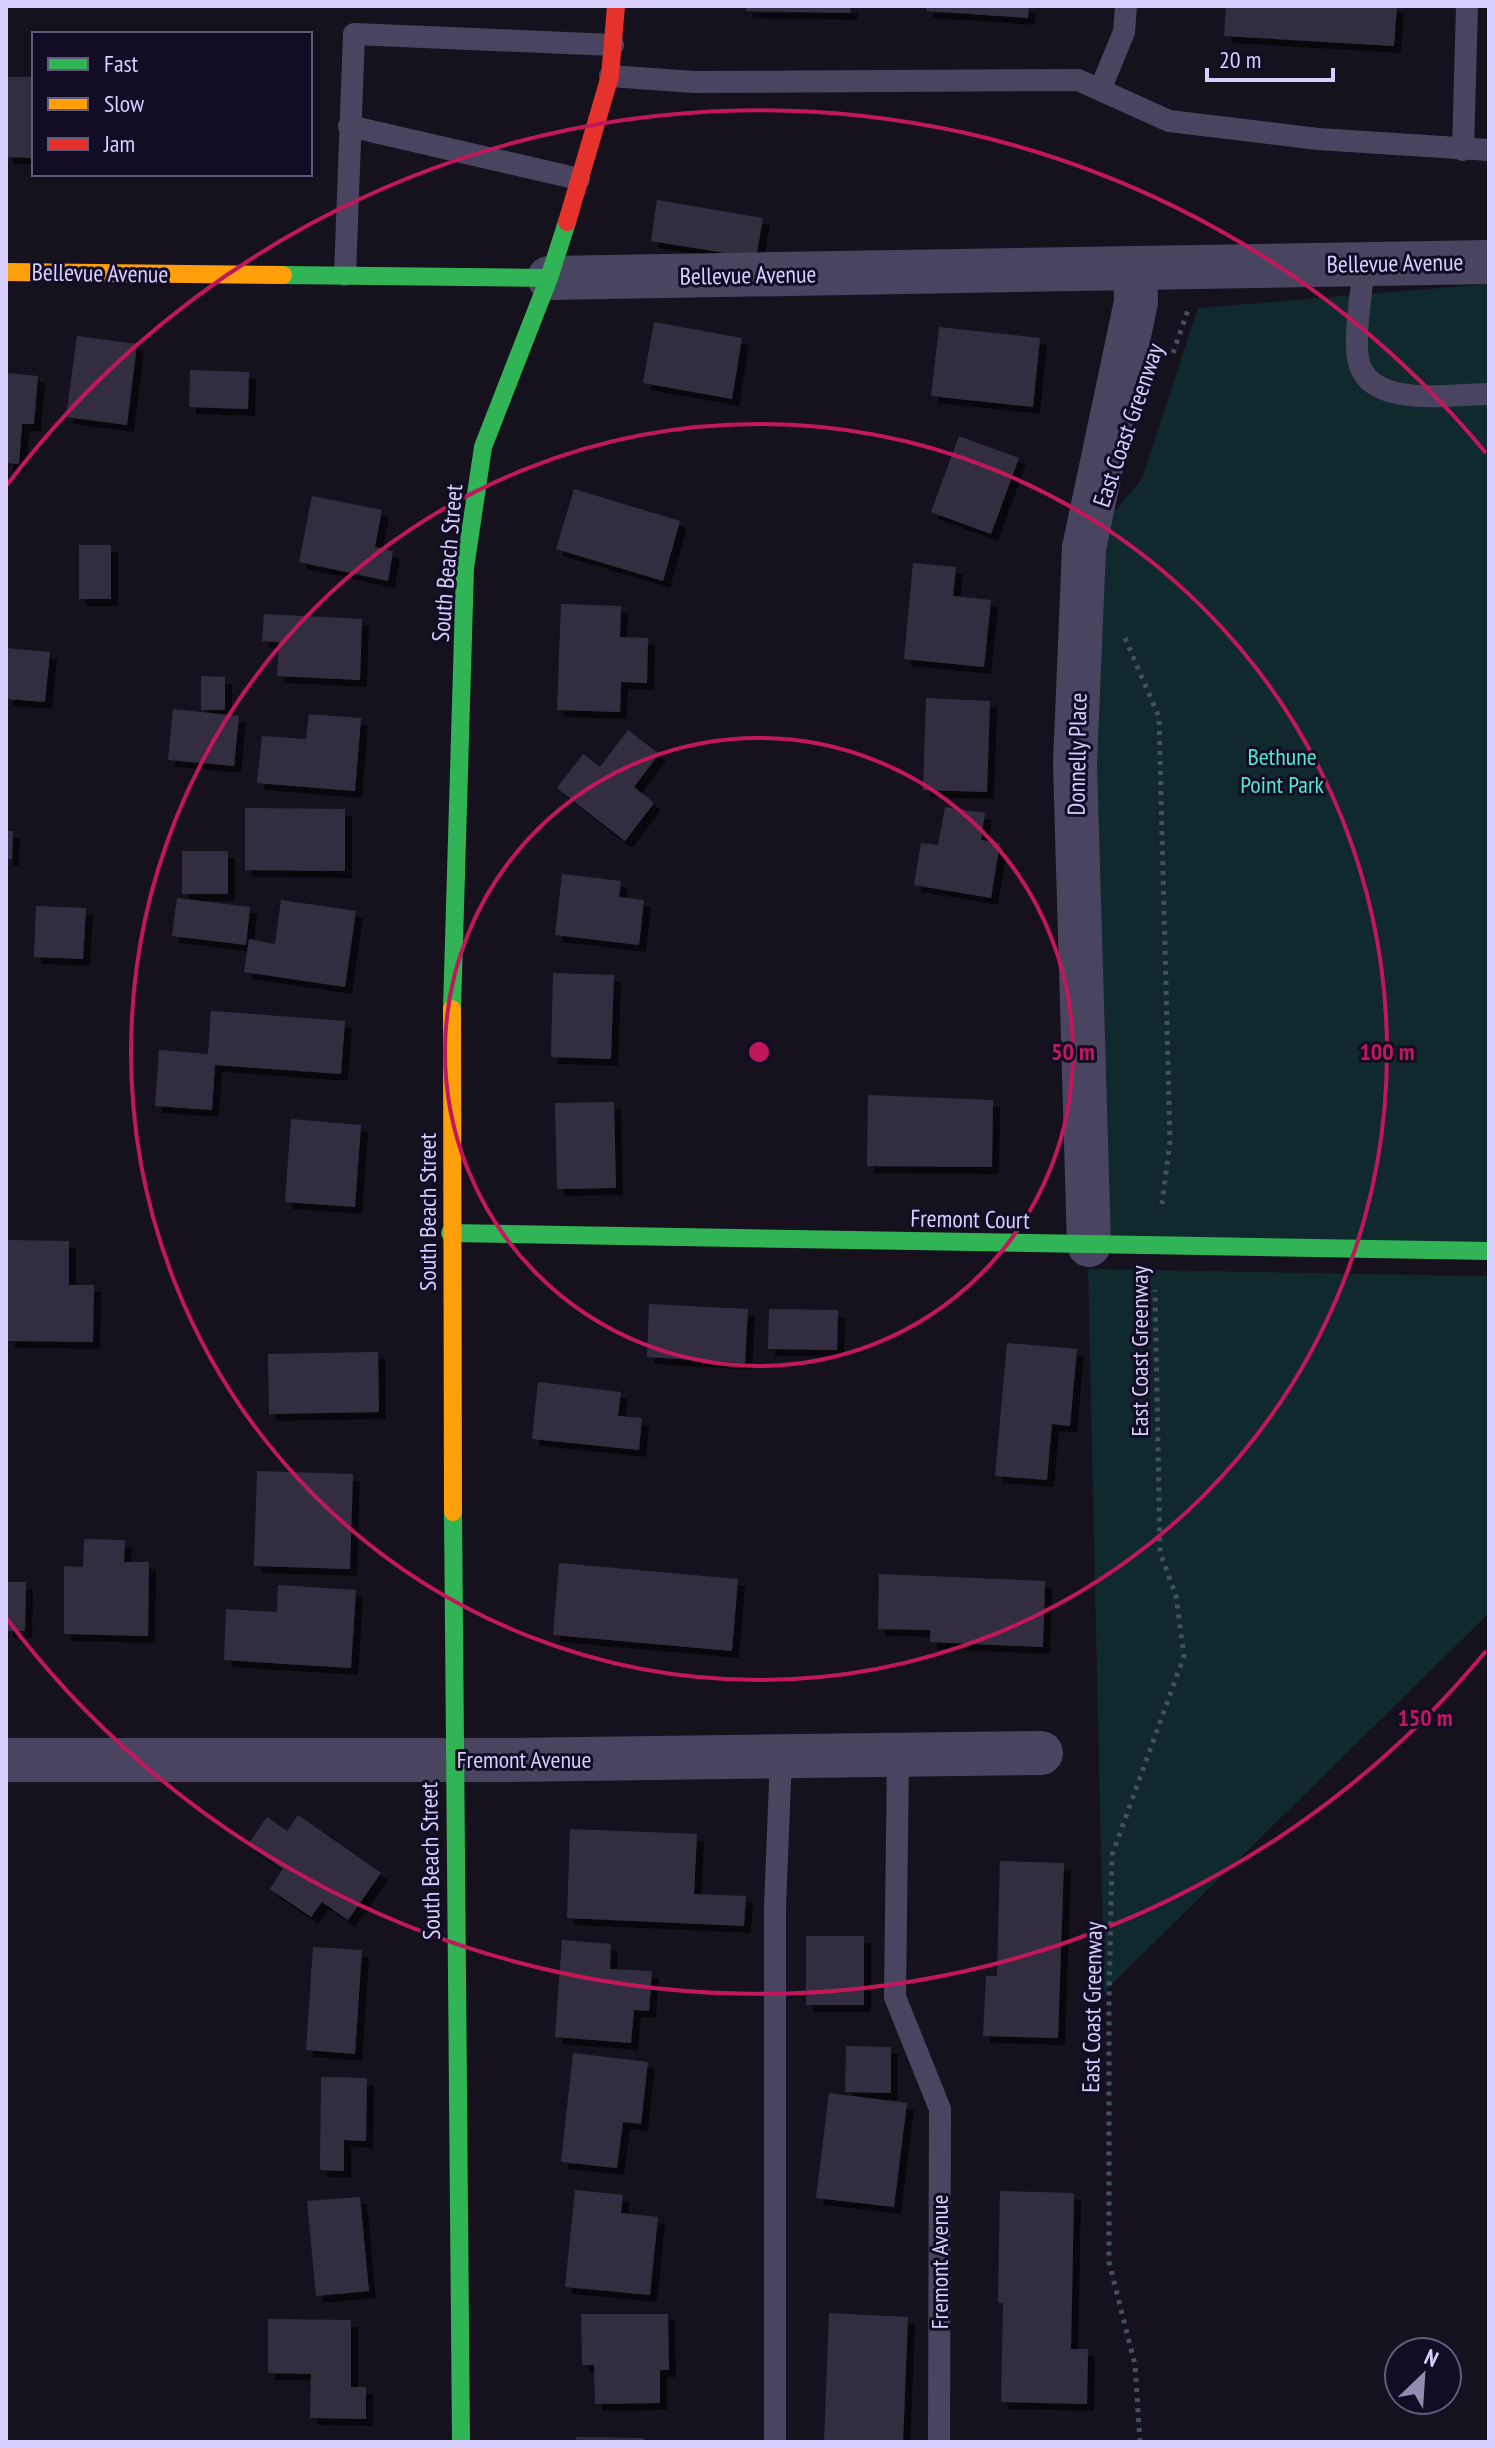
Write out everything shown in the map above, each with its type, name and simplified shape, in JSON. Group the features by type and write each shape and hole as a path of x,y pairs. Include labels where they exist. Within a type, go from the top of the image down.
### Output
{"street":[{"name":"South Beach Street","path":"461,2442 452,1760 450,1233 453,957 465,568 483,447 549,278 579,179 610,76 616,6"},
{"name":"Bellevue Avenue","path":"6,272 549,278 1489,262"},
{"name":"Donnelly Place","path":"1089,1245 1075,764 1084,548 1136,302 1135,269"},
{"name":"Fremont Court","path":"450,1233 1157,1248 1489,1251"},
{"name":"Fremont Avenue","path":"6,1760 452,1760 1041,1753"}],"lane":[{"path":"1100,90 1124,32 1126,6"},
{"path":"1463,150 1467,6"},
{"path":"345,275 354,34 613,45"},
{"path":"610,76 694,82 1078,80 1169,121 1318,139 1489,150"},
{"path":"349,126 579,179"},
{"path":"1364,264 1358,359 1371,383 1392,395 1489,394"},
{"name":"Fremont Avenue","path":"898,1756 895,1997 940,2109 939,2442"},
{"path":"775,2442 775,1908 781,1757"}],"path":[{"name":"East Coast Greenway","path":"1170,361 1191,302 1180,267"},
{"name":"East Coast Greenway","path":"1124,635 1159,717 1170,1141 1157,1248 1154,1321 1160,1552 1176,1596 1184,1656 1112,1855 1109,2262 1135,2365 1140,2442"}],"green space":[{"name":"Bethune Point Park","path":"1489,284 1489,1255 1089,1245 1084,548 1142,479 1198,308"},
{"path":"1088,1269 1489,1276 1489,1613 1104,1992"}],"building":[{"path":"746,6 851,6 850,13 746,11"},
{"path":"927,6 1029,6 1028,18 926,11"},
{"path":"1226,6 1397,6 1394,46 1224,36"},
{"path":"6,77 32,77 32,158 6,157"},
{"path":"657,200 763,218 756,258 651,241"},
{"path":"654,322 742,338 732,399 643,383"},
{"path":"939,327 1040,338 1033,407 931,396"},
{"path":"77,336 137,344 127,425 66,417"},
{"path":"190,370 249,372 248,409 189,407"},
{"path":"6,373 38,376 34,424 22,424 19,464 6,463"},
{"path":"959,436 1019,458 991,534 931,512"},
{"path":"574,489 680,521 663,581 556,549"},
{"path":"312,496 382,510 375,547 393,551 388,581 299,562"},
{"path":"79,545 111,545 111,599 79,599"},
{"path":"913,563 956,567 953,596 991,600 984,667 904,659"},
{"path":"561,604 621,606 620,637 648,638 647,683 621,682 620,712 557,710"},
{"path":"264,614 362,619 360,680 277,676 279,642 262,641"},
{"path":"6,648 50,652 45,702 6,699"},
{"path":"201,676 225,677 225,710 201,710"},
{"path":"926,698 990,701 987,792 923,790"},
{"path":"173,709 239,716 234,766 168,760"},
{"path":"309,714 361,718 355,791 257,783 262,736 306,739"},
{"path":"628,730 659,754 634,787 654,803 625,841 557,788 583,754 600,767"},
{"path":"945,807 985,813 981,840 1000,843 991,898 914,885 921,843 938,845"},
{"path":"245,808 345,809 345,871 245,870"},
{"path":"6,831 13,831 12,859 6,859"},
{"path":"182,851 228,851 228,894 182,894"},
{"path":"562,874 621,881 619,897 644,900 639,945 555,935"},
{"path":"177,898 250,907 246,945 172,936"},
{"path":"281,900 356,911 345,987 244,972 249,939 275,944"},
{"path":"36,906 86,908 83,959 34,957"},
{"path":"553,973 614,975 611,1059 551,1057"},
{"path":"211,1011 345,1021 341,1074 215,1065 212,1110 155,1106 159,1050 208,1054"},
{"path":"868,1095 993,1100 992,1167 867,1166"},
{"path":"614,1102 616,1188 557,1189 555,1103"},
{"path":"291,1119 361,1125 355,1207 285,1202"},
{"path":"6,1240 69,1241 69,1285 94,1285 93,1342 8,1341"},
{"path":"649,1304 748,1309 745,1363 647,1357"},
{"path":"769,1309 838,1310 837,1350 768,1349"},
{"path":"1007,1343 1077,1349 1070,1426 1052,1424 1047,1480 995,1476"},
{"path":"378,1352 379,1412 269,1414 268,1354"},
{"path":"538,1382 621,1392 618,1416 642,1418 639,1450 532,1439"},
{"path":"257,1471 353,1474 350,1569 254,1566"},
{"path":"84,1539 125,1540 124,1562 149,1562 148,1636 64,1634 64,1566 83,1567"},
{"path":"559,1563 738,1579 732,1651 553,1635"},
{"path":"879,1574 1045,1581 1043,1647 930,1642 930,1630 878,1629"},
{"path":"6,1582 26,1582 25,1631 6,1631"},
{"path":"278,1585 356,1590 351,1668 224,1660 226,1609 277,1612"},
{"path":"298,1815 381,1873 348,1920 322,1902 311,1917 270,1889 283,1869 248,1845 267,1817 287,1831"},
{"path":"570,1829 697,1834 694,1894 746,1896 744,1926 567,1918"},
{"path":"1000,1861 1064,1863 1058,2038 983,2036 986,1976 997,1976"},
{"path":"806,1936 864,1936 864,2005 806,2005"},
{"path":"562,1940 611,1944 610,1969 652,1971 649,2011 634,2010 631,2043 555,2037"},
{"path":"313,1947 362,1950 355,2054 306,2050"},
{"path":"846,2046 891,2047 891,2093 845,2092"},
{"path":"573,2053 648,2062 641,2124 623,2122 617,2168 561,2162"},
{"path":"321,2077 367,2078 366,2141 344,2140 344,2171 320,2170"},
{"path":"829,2093 907,2103 894,2207 816,2198"},
{"path":"575,2190 623,2195 621,2213 658,2217 650,2295 565,2287"},
{"path":"1000,2191 1074,2193 1071,2349 1088,2349 1087,2404 1001,2402 1003,2303 998,2303"},
{"path":"360,2197 369,2291 316,2296 307,2201"},
{"path":"829,2313 908,2317 903,2442 824,2442"},
{"path":"581,2314 668,2314 669,2370 660,2370 660,2403 595,2404 594,2365 582,2365"},
{"path":"268,2319 351,2320 351,2387 366,2387 366,2419 310,2418 311,2374 268,2373"},
{"path":"576,2437 644,2438 644,2442 576,2442"}],"traffic: fast":[{"path":"452,1009 465,568 483,447 549,278 567,222"},
{"path":"283,275 549,278"},
{"path":"450,1233 1489,1251"},
{"path":"453,1512 461,2442"}],"traffic: slow":[{"path":"6,272 283,275"},
{"path":"452,1009 453,1512"}],"traffic: jam":[{"path":"567,222 610,76 616,6"}]}
